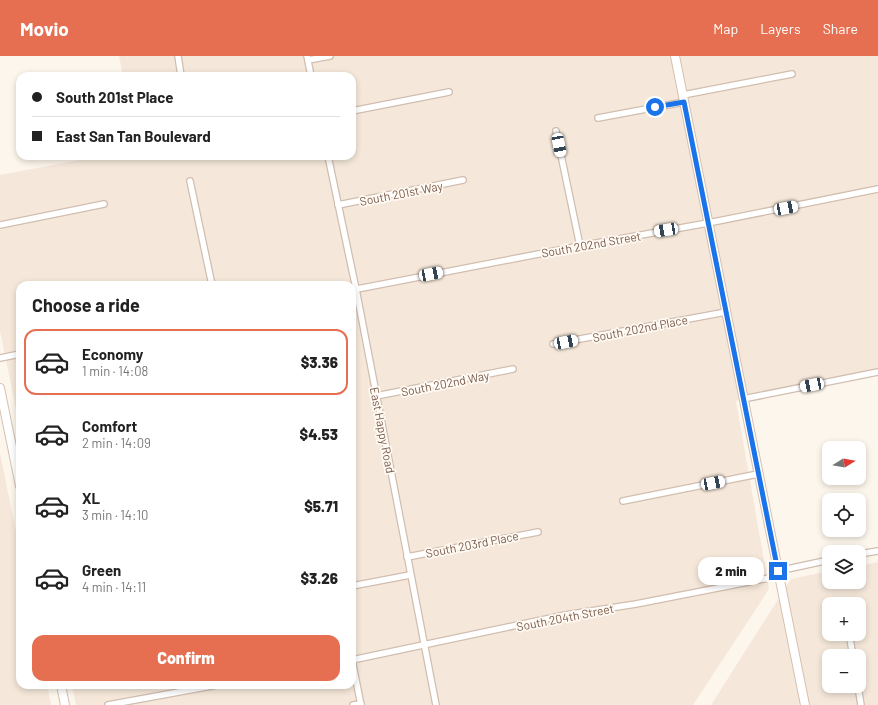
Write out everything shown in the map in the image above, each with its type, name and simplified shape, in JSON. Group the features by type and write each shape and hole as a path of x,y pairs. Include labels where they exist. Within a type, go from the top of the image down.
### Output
{"street":[{"path":"178,56 180,72"},
{"path":"310,72 308,58 330,56"},
{"path":"675,56 805,705"},
{"path":"598,118 792,74"},
{"path":"356,110 449,92"},
{"path":"556,131 580,246"},
{"name":"East Happy Road","path":"329,160 352,281"},
{"name":"South 201st Way","path":"338,205 463,180"},
{"path":"190,181 211,281"},
{"name":"South 202nd Street","path":"356,289 878,190"},
{"path":"0,225 104,204"},
{"name":"East Happy Road","path":"356,299 436,705"},
{"name":"South 202nd Place","path":"553,344 726,312"},
{"path":"0,358 16,355"},
{"name":"South 202nd Way","path":"376,396 514,369"},
{"path":"743,399 878,372"},
{"path":"0,388 16,466"},
{"path":"623,501 758,474"},
{"name":"South 203rd Place","path":"407,557 538,532"},
{"path":"866,553 878,550"},
{"name":"South 204th Street","path":"356,659 565,615 636,604 822,562"},
{"path":"356,585 410,575"},
{"path":"354,705 361,704 356,680"},
{"path":"62,689 65,705"},
{"path":"108,705 195,689"},
{"path":"859,693 861,705"}],"shaded area":[{"path":"119,56 878,56 878,374 736,401 769,589 693,705 76,705 73,689 356,689 356,281 16,281 16,409 0,331 0,175 79,160 356,160 356,72 122,72"},
{"path":"0,453 16,531 16,689 48,689 51,705 0,705"},
{"path":"878,562 878,705 711,705 791,579 822,572 822,589 866,589 866,565"}],"route":[{"path":"655,107 684,102 778,571"}]}
